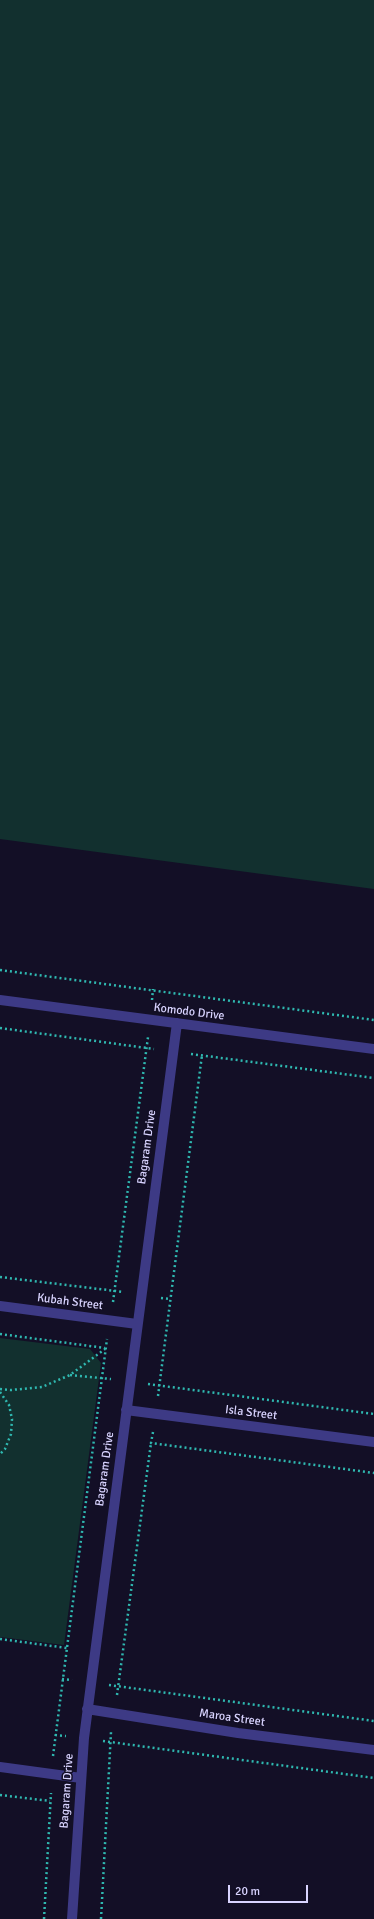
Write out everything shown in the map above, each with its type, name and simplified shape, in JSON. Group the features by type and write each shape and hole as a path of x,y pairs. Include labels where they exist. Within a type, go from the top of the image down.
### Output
{"street":[{"name":"Komodo Drive","path":"0,1000 374,1049"},
{"name":"Bagaram Drive","path":"72,1919 84,1738 90,1682 177,1023"},
{"name":"Kubah Street","path":"0,1306 137,1324"},
{"name":"Isla Street","path":"126,1410 374,1442"},
{"name":"Maroa Street","path":"87,1709 238,1733 374,1750"},
{"path":"0,1768 81,1778"}],"path":[{"path":"0,970 153,989 374,1020"},
{"path":"44,1919 51,1774 55,1735 153,989"},
{"path":"101,1919 110,1742 156,1414 202,1055"},
{"path":"0,1277 170,1299"},
{"path":"0,1334 106,1348"},
{"path":"0,1389 11,1390 42,1387 70,1375 106,1348"},
{"path":"70,1375 374,1414"},
{"path":"0,1392 9,1405 12,1419 11,1434 5,1448 0,1454"},
{"path":"152,1443 374,1473"},
{"path":"0,1639 67,1648"},
{"path":"90,1682 374,1721"},
{"path":"55,1735 374,1778"},
{"path":"0,1795 50,1801"}],"green space":[{"path":"0,0 374,0 374,889 0,839"},
{"path":"0,1338 90,1349 101,1363 64,1645 0,1637"}]}
